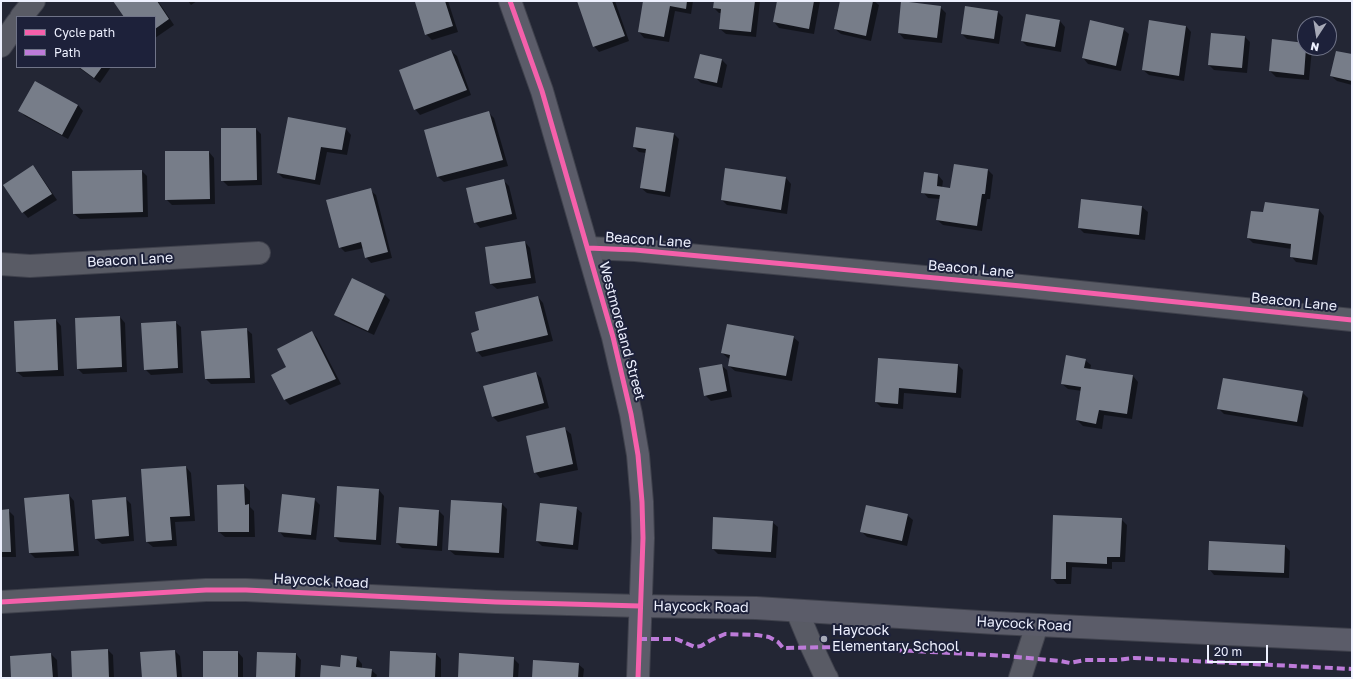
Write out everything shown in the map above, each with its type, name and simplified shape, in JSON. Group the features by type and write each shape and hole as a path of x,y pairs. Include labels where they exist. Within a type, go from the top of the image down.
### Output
{"main road":[{"name":"Westmoreland Street","path":"510,1 542,91 588,248 613,337 631,414 638,455 643,538 638,678"},
{"name":"Haycock Road","path":"640,606 756,608 1037,625 1352,640"}],"street":[{"path":"22,16 34,1"},
{"path":"1,46 16,24"},
{"name":"Beacon Lane","path":"588,248 635,250 1013,285 1352,320"},
{"name":"Beacon Lane","path":"1,264 30,266 259,253"},
{"name":"Haycock Road","path":"1,602 198,591 246,590 496,602 640,606"},
{"path":"797,611 827,678"},
{"path":"1020,678 1037,625"}],"building":[{"path":"113,1 157,1 169,19 156,28 156,16 123,16"},
{"path":"445,1 453,26 425,35 415,2"},
{"path":"577,1 612,1 625,36 593,47"},
{"path":"643,1 687,1 686,9 670,6 664,37 638,32"},
{"path":"714,1 755,1 751,32 719,29 721,9 713,8"},
{"path":"777,1 814,1 809,29 773,22"},
{"path":"840,1 873,1 866,36 834,29"},
{"path":"901,1 941,6 937,38 898,33"},
{"path":"965,6 998,11 994,39 961,34"},
{"path":"1026,14 1060,20 1055,47 1021,41"},
{"path":"1090,20 1124,28 1116,66 1082,58"},
{"path":"1149,20 1186,26 1179,76 1142,70"},
{"path":"1211,33 1245,36 1242,68 1208,65"},
{"path":"1272,39 1297,42 1297,56 1305,56 1304,75 1269,71"},
{"path":"451,50 467,90 414,110 399,70"},
{"path":"1337,51 1352,54 1352,81 1330,76 1335,56 1337,56"},
{"path":"700,54 722,59 717,83 694,78"},
{"path":"80,68 101,68 94,78"},
{"path":"35,81 78,105 62,135 18,111"},
{"path":"489,111 503,160 437,177 424,130"},
{"path":"288,117 346,128 342,150 321,147 315,180 277,173"},
{"path":"636,127 674,133 665,192 640,188 646,149 633,147"},
{"path":"221,128 256,128 257,180 221,181"},
{"path":"165,151 209,151 210,199 165,200"},
{"path":"954,164 988,169 985,194 982,194 977,226 936,220 940,195 921,193 924,172 938,174 937,186 950,188"},
{"path":"33,165 52,194 22,213 3,185"},
{"path":"725,168 786,177 781,210 721,200"},
{"path":"142,170 143,212 73,214 72,171"},
{"path":"504,179 512,214 474,223 466,188"},
{"path":"371,188 388,252 365,258 361,242 339,248 326,200"},
{"path":"1081,199 1142,206 1139,235 1078,228"},
{"path":"1265,202 1319,209 1312,260 1290,257 1291,244 1247,238 1251,211 1263,212"},
{"path":"525,241 531,278 490,284 485,247"},
{"path":"352,278 385,294 368,331 334,315"},
{"path":"538,296 548,335 476,352 471,333 479,330 475,312"},
{"path":"120,316 122,367 77,369 75,318"},
{"path":"56,319 58,370 16,372 14,321"},
{"path":"176,321 178,368 144,370 141,323"},
{"path":"727,324 794,336 786,376 728,366 730,355 721,353"},
{"path":"247,328 250,378 205,379 201,331"},
{"path":"312,331 336,379 284,400 271,375 286,367 277,349"},
{"path":"1066,355 1086,359 1084,368 1133,375 1127,414 1099,410 1096,424 1076,420 1081,387 1061,384"},
{"path":"878,358 958,364 956,393 899,388 898,404 875,402"},
{"path":"722,364 727,391 704,396 699,368"},
{"path":"536,372 544,403 492,417 483,386"},
{"path":"1223,378 1303,391 1297,422 1217,409"},
{"path":"565,427 573,464 534,473 526,436"},
{"path":"186,466 190,516 170,517 172,540 146,542 141,469"},
{"path":"244,484 245,505 249,504 249,532 218,532 217,485"},
{"path":"337,486 379,489 376,540 334,537"},
{"path":"69,494 74,551 29,553 24,498"},
{"path":"282,494 315,498 311,535 278,532"},
{"path":"126,497 129,536 95,539 92,500"},
{"path":"451,500 502,503 499,553 448,550"},
{"path":"540,503 577,507 573,545 536,541"},
{"path":"866,505 908,514 902,541 860,532"},
{"path":"399,507 439,510 437,546 396,543"},
{"path":"9,509 11,552 1,552 1,510"},
{"path":"1053,515 1122,518 1120,557 1107,557 1107,564 1066,562 1066,579 1051,579"},
{"path":"713,517 773,521 771,552 712,549"},
{"path":"1209,541 1285,545 1284,573 1208,570"},
{"path":"108,649 109,678 72,678 71,651"},
{"path":"175,650 177,678 142,678 140,652"},
{"path":"203,651 238,651 238,678 203,678"},
{"path":"390,651 436,653 435,678 389,678"},
{"path":"257,652 296,653 295,678 256,678"},
{"path":"51,653 53,678 11,678 10,656"},
{"path":"459,653 514,657 513,678 458,678"},
{"path":"341,655 357,657 356,667 372,669 371,678 320,678 321,665 340,667"},
{"path":"533,660 579,663 578,678 532,678"}],"marked path":[{"path":"639,639 676,639 695,647 701,646 725,634 757,635 769,637 778,642 783,648 838,647 1007,656 1070,663 1085,660 1117,660 1134,658 1352,669"}],"cycle path":[{"path":"510,1 542,91 613,337 631,414 638,455 643,538 638,678"},
{"path":"588,248 635,250 1021,286 1352,320"},
{"path":"1,602 206,590 246,590 496,602 640,606"}],"place":[{"name":"Haycock Elementary School","path":"824,639"}]}
